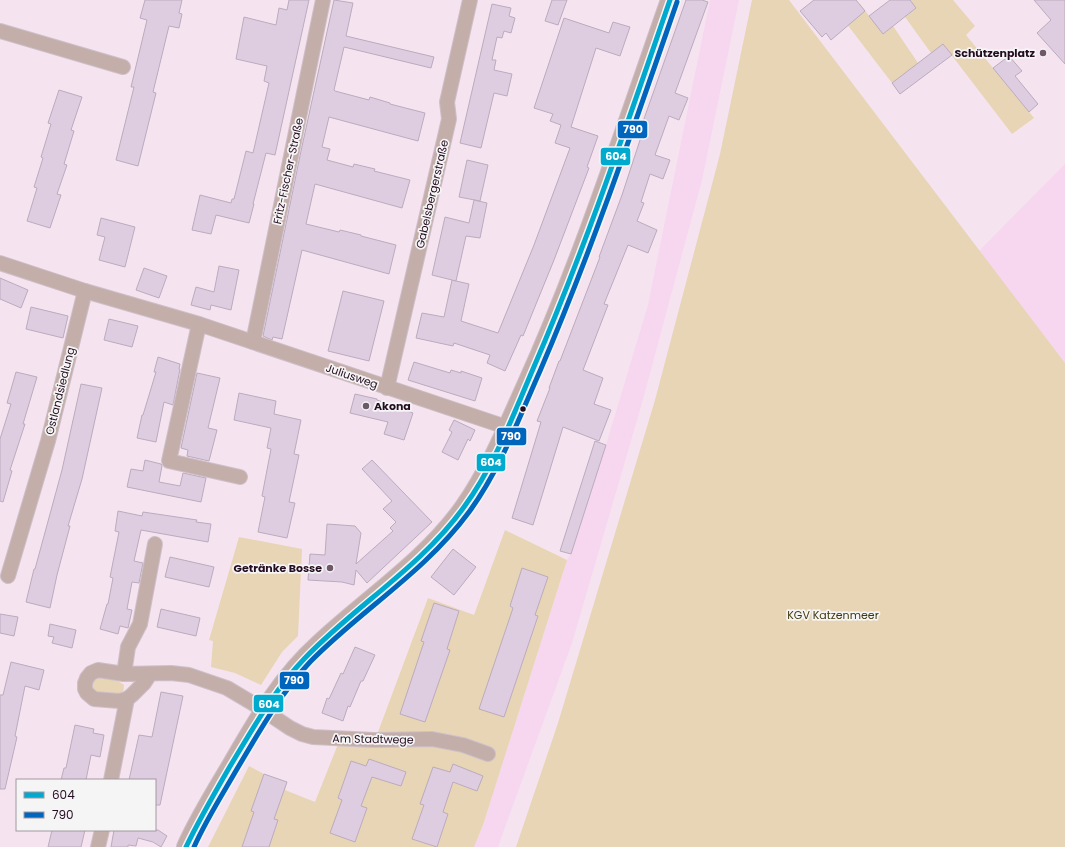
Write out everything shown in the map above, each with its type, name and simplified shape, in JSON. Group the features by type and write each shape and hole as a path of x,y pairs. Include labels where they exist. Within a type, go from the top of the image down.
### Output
{"street":[{"name":"Fritz-Fischer-Straße","path":"253,342 323,0"},
{"name":"Gabelsbergerstraße","path":"387,388 450,119 447,102 470,0"},
{"path":"186,847 195,826 264,710 292,671 319,643 416,560 448,528 473,494 540,355 558,310 603,191 670,0"},
{"path":"0,31 122,67"},
{"path":"0,263 85,291"},
{"name":"Juliusweg","path":"85,291 198,324 506,428"},
{"name":"Ostlandsiedlung","path":"8,576 48,441 85,291"},
{"path":"198,324 169,461 240,477"},
{"path":"124,674 128,647 140,624 155,544"},
{"name":"Am Stadtwege","path":"127,699 114,702 94,699 86,693 85,683 87,678 94,672 103,670 124,674 171,673 189,675 210,681 241,695 290,728 302,734 313,737 368,740 432,740 463,745 488,754"},
{"path":"111,779 127,699 139,689 150,674"},
{"path":"98,847 102,831"}],"shaded area":[{"path":"710,0 739,0 702,180 642,403 572,643 498,847 474,847 483,825 567,560 571,554 606,445 648,305"},
{"path":"1065,164 1065,363 979,251"}],"green space":[{"name":"KGV Katzenmeer","path":"752,0 789,0 1065,363 1065,847 516,847 558,723 655,400 720,154"},
{"path":"910,0 953,0 975,26 966,35 1034,118 1012,134 943,44 931,53 905,17 916,8"},
{"path":"860,4 883,34 893,26 918,63 892,83 843,19"},
{"path":"505,530 567,560 483,825 474,847 208,847 249,766 264,774 287,782 285,790 315,802 340,739 375,740 428,598 474,615"},
{"path":"239,537 302,549 298,636 282,652 261,685 235,673 211,667 213,641 209,640"},
{"path":"98,677 118,681 124,685 123,695 95,694 92,690 92,680"}],"building":[{"path":"145,0 182,0 179,13 182,14 179,28 169,26 153,92 156,93 138,166 116,160 134,87 131,87 147,20 140,18"},
{"path":"289,0 309,0 275,155 266,153 249,223 216,215 211,234 192,230 200,195 231,203 232,199 234,199 246,151 253,153 269,83 264,81 267,66 236,59 244,17 276,25 279,8 287,10"},
{"path":"334,0 353,3 346,36 434,57 431,68 344,47 334,90 369,100 370,97 425,113 418,141 329,117 322,147 330,149 327,160 353,167 354,164 375,169 374,171 410,180 402,208 315,184 306,224 339,232 340,230 396,245 389,274 302,250 282,339 273,337 272,340 263,336"},
{"path":"552,0 567,0 558,25 545,21"},
{"path":"686,0 702,0 708,2 675,93 688,98 679,120 669,116 655,155 670,160 663,179 650,174 641,202 644,203 637,221 657,230 648,253 628,245 604,304 608,305 583,370 603,378 594,404 611,410 599,441 563,427 533,525 512,518 541,422 537,421 600,257 622,195 642,134 639,133"},
{"path":"814,0 856,0 865,11 831,40 826,33 822,37 800,11"},
{"path":"890,0 910,0 916,8 883,34 869,16"},
{"path":"1034,0 1065,0 1065,64 1037,33 1051,20"},
{"path":"492,4 511,8 509,16 515,18 511,33 504,31 502,38 497,37 492,60 496,60 494,70 512,74 507,96 494,93 481,148 460,143"},
{"path":"564,18 609,33 613,22 630,27 620,56 596,48 571,127 598,136 587,167 589,168 523,336 521,335 505,371 487,363 490,355 454,343 453,346 416,338 422,313 444,317 452,280 469,284 461,321 498,333 534,245 570,148 555,143 561,125 550,121 553,114 534,108"},
{"path":"943,44 952,55 900,94 892,83"},
{"path":"1009,56 1022,71 1015,76 1038,104 1029,112 993,68"},
{"path":"59,90 82,97 71,130 74,131 64,164 67,165 57,194 61,195 50,228 27,221 37,188 34,187 43,158 41,157 51,124 48,123"},
{"path":"467,160 488,165 480,201 459,197"},
{"path":"474,200 487,203 480,238 466,236 456,281 432,275 445,217 469,223"},
{"path":"101,218 135,227 125,267 99,260 105,237 97,235"},
{"path":"219,266 239,270 231,310 211,305 210,310 191,305 196,287 214,292"},
{"path":"144,268 167,276 159,298 136,290"},
{"path":"0,278 28,290 21,308 0,299"},
{"path":"343,291 384,301 369,361 328,351"},
{"path":"31,307 68,316 63,338 26,329"},
{"path":"109,319 138,326 132,347 104,340"},
{"path":"158,357 180,364 180,369 173,405 164,402 156,442 137,438 142,415 156,372 154,372"},
{"path":"414,362 450,373 451,370 461,373 461,371 482,378 475,401 408,380"},
{"path":"16,372 37,377 23,424 25,424 10,470 12,471 3,502 0,501 0,439 11,404 7,403"},
{"path":"197,373 220,378 208,428 217,430 209,461 187,456 188,450 181,448"},
{"path":"81,384 102,388 82,479 68,526 70,526 50,608 26,602 62,470"},
{"path":"239,393 276,401 274,414 301,420 294,454 299,455 289,502 295,503 287,538 258,532 265,497 262,496 271,449 267,448 271,428 234,420"},
{"path":"355,394 377,399 413,413 404,440 384,434 388,422 350,413"},
{"path":"454,420 475,430 470,441 468,439 458,460 442,452 452,432 449,430"},
{"path":"595,441 606,445 571,554 560,551"},
{"path":"145,460 161,464 162,466 159,482 180,486 183,473 206,478 201,502 127,487 131,469 143,471"},
{"path":"372,460 432,522 367,583 356,570 354,585 342,582 308,580 310,554 325,555 327,524 355,526 361,533 356,564 393,531 390,528 396,522 383,509 392,501 362,469"},
{"path":"118,511 142,516 143,512 197,520 196,522 211,524 208,542 141,530 134,561 143,563 139,583 132,582 127,609 132,610 128,628 120,626 118,634 100,629 108,604 113,578 110,577 119,532 115,531"},
{"path":"453,549 476,567 454,595 431,577"},
{"path":"170,557 214,567 209,587 165,577"},
{"path":"522,568 548,577 535,615 538,616 504,717 479,709 513,608 510,606"},
{"path":"434,603 459,611 447,649 450,650 425,722 400,714 424,642 421,641"},
{"path":"161,609 200,618 196,636 157,627"},
{"path":"0,614 18,617 14,636 0,633"},
{"path":"50,624 76,630 72,648 52,643 54,637 48,636"},
{"path":"355,647 375,655 363,681 361,681 350,707 348,706 343,721 322,713 327,698 329,699 341,673 343,674"},
{"path":"11,662 44,670 39,690 25,686 15,736 17,737 5,789 0,789 0,695 3,695"},
{"path":"161,692 183,696 160,805 156,805 156,779 129,779 139,735 152,737"},
{"path":"75,725 94,729 93,733 104,735 100,757 91,755 86,779 61,779 64,768 66,768"},
{"path":"369,759 406,772 401,786 372,777 361,806 367,808 355,842 330,833 342,800 338,798 351,761 366,766"},
{"path":"453,764 483,776 477,791 453,782 443,812 448,814 437,847 412,839 424,805 420,804 433,767 450,772"},
{"path":"264,774 287,782 274,819 278,820 269,847 242,847 254,812 251,811"},
{"path":"158,830 167,836 161,847 153,842 138,838 136,846 128,845 128,847 111,847 114,831"},
{"path":"52,831 85,831 81,847 48,847"}],"transit line":[{"name":"604","path":"186,847 229,768 283,683 305,658 345,620 408,567 447,529 464,507 485,475 510,423 552,324 588,232 670,0"},
{"name":"790","path":"194,847 214,808 262,727 299,674 330,643 413,572 452,534 469,512 490,479 500,461 540,371 577,280 612,188 677,2"}],"place":[{"name":"Schützenplatz","path":"1043,53"},
{"name":"Akona","path":"366,406"},
{"name":"Getränke Bosse","path":"330,568"}]}
